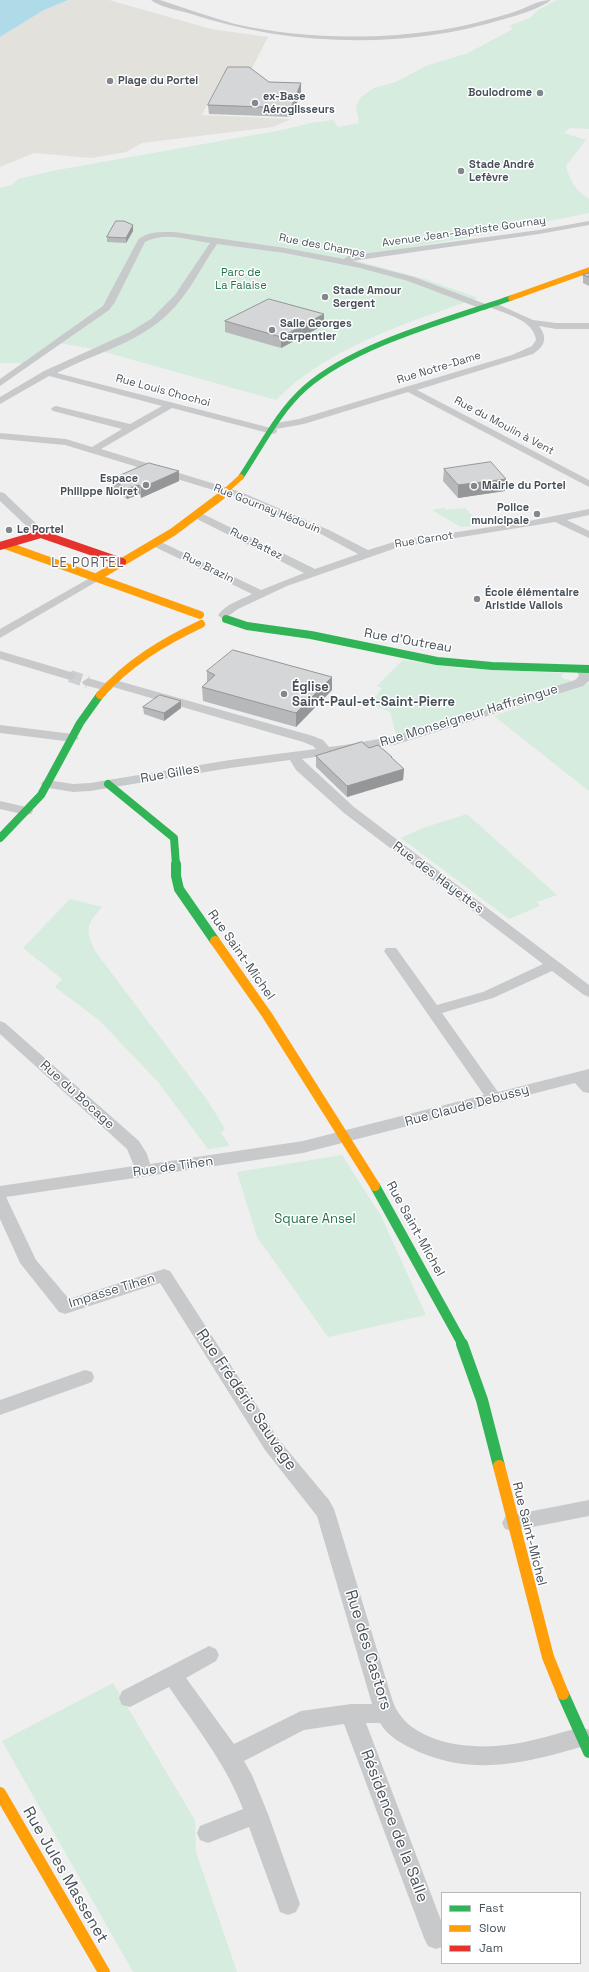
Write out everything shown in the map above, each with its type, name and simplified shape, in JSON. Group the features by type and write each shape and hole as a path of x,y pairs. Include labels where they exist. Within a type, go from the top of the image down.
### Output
{"street":[{"path":"154,0 220,21 253,29 303,35 367,36 407,35 465,27 509,15 548,0"},
{"path":"509,15 539,0"},
{"name":"Avenue Jean-Baptiste Gournay","path":"341,261 539,232 589,222"},
{"name":"Rue des Champs","path":"17,371 106,308 142,240 149,236 168,235 292,251 341,261 416,281 488,306"},
{"path":"0,401 47,373 134,333 160,317 180,294 215,241"},
{"path":"0,634 154,543 197,515 226,491 248,469 288,406 298,394 346,360 377,345 589,270"},
{"path":"488,306 531,322 556,326 589,326"},
{"name":"Rue Notre-Dame","path":"274,429 528,353 538,346 541,337 538,329 531,322"},
{"path":"3,369 17,371"},
{"path":"0,383 17,371"},
{"name":"Rue Louis Chochoi","path":"47,373 170,405 274,429"},
{"name":"Rue du Moulin à Vent","path":"409,389 589,484"},
{"path":"93,450 170,405"},
{"path":"56,409 132,428"},
{"name":"Rue Gournay Hédouin","path":"0,436 60,442 93,450 226,491 325,532 366,554"},
{"path":"0,495 41,534 122,562"},
{"name":"Rue Carnot","path":"213,618 261,594 366,554 407,541 517,526 589,512"},
{"name":"Rue Battez","path":"197,515 314,573"},
{"path":"557,519 589,535"},
{"path":"2,546 41,534"},
{"name":"Rue Brazin","path":"154,543 261,594"},
{"name":"Rue d'Outreau","path":"2,546 97,577 213,618 247,626 311,635 437,661 485,666 586,669"},
{"path":"0,838 26,812 48,784 90,707 109,685 166,642 213,618"},
{"path":"0,655 70,676"},
{"name":"Rue Monseigneur Haffreingue","path":"293,756 398,740 493,711 583,681 586,677 586,669"},
{"path":"88,682 109,685 191,705 308,739 318,743 326,752"},
{"path":"0,729 73,738"},
{"name":"Rue Gilles","path":"48,784 78,788 230,764 293,756"},
{"name":"Rue des Hayettes","path":"293,756 301,767 349,810 589,992"},
{"name":"Rue Saint-Michel","path":"108,784 174,838 178,848 174,876 179,889 267,1015 346,1137 392,1213 466,1350 486,1411 512,1523 548,1657 585,1745"},
{"path":"0,805 26,812"},
{"path":"391,951 495,1099"},
{"path":"432,1011 488,995 554,965"},
{"name":"Rue du Bocage","path":"0,1026 133,1145 139,1154 144,1171"},
{"name":"Rue Claude Debussy","path":"346,1137 495,1099 586,1080"},
{"name":"Rue de Tihen","path":"0,1192 287,1150 346,1137"},
{"name":"Impasse Tihen","path":"0,1201 29,1263 65,1307 164,1275"},
{"name":"Rue Frédéric Sauvage","path":"164,1275 272,1445 322,1506 330,1523"},
{"path":"0,1408 85,1378"},
{"path":"512,1523 589,1508"},
{"name":"Rue des Castors","path":"330,1523 386,1713 394,1725 413,1738 428,1745 462,1754 488,1757 585,1745"},
{"path":"130,1698 209,1655"},
{"path":"172,1675 230,1758 244,1782 257,1814 288,1904"},
{"path":"230,1758 301,1721 323,1716 386,1713"},
{"name":"Résidence de la Salle","path":"351,1714 436,1938"},
{"name":"Rue Jules Massenet","path":"0,1793 104,1972"},
{"path":"208,1833 257,1814"}],"green space":[{"name":"Parc de La Falaise","path":"557,0 589,0 589,129 570,128 564,133 586,140 566,166 574,185 580,193 589,199 589,213 460,239 346,258 428,280 478,298 386,331 342,352 298,380 276,400 94,349 53,342 22,363 0,363 0,188 12,185 18,179 52,171 282,130 311,123 333,120 338,127 359,123 356,106 361,97 374,88 396,82 426,66 468,53 513,29 509,26 530,18 538,10"},
{"path":"444,508 447,510 465,508 481,525 461,527 432,510"},
{"path":"403,660 466,669 565,673 561,675 562,678 572,681 480,713 396,735 390,712 372,705 371,702 382,688 377,686"},
{"path":"589,683 589,791 494,716"},
{"path":"467,814 557,895 537,902 540,906 509,919 401,838 423,828"},
{"path":"70,899 102,907 93,918 89,928 90,937 95,951 208,1101 225,1129 221,1133 230,1146 208,1149 158,1082 100,1021 55,987 62,979 23,948"},
{"name":"Square Ansel","path":"342,1155 381,1216 426,1315 328,1337 257,1237 237,1172"},
{"path":"113,1683 195,1820 196,1852 237,1972 133,1972 2,1741"}],"sand":[{"name":"Plage du Portel","path":"68,0 109,0 211,29 268,37 249,74 224,73 202,115 291,119 273,127 142,143 126,152 91,158 34,153 0,167 0,37 44,10"}],"water":[{"path":"0,0 68,0 44,10 0,37"}],"building":[{"path":"228,67 249,67 269,82 301,83 291,108 208,105"},
{"path":"116,221 124,221 133,225 126,238 107,237"},
{"path":"589,273 589,277 583,275"},
{"path":"269,299 324,314 281,337 225,321"},
{"path":"491,462 506,479 458,485 444,469"},
{"path":"149,463 179,471 141,488 139,485 126,489 112,479"},
{"path":"233,650 332,677 296,713 202,687 215,675 207,671"},
{"path":"160,695 181,701 164,713 143,707"},
{"path":"362,742 369,748 378,745 404,769 347,786 316,756"}],"tunnel":[{"path":"70,676 88,682"}],"traffic: fast":[{"path":"241,477 288,406 305,388 328,371 377,345 511,298"},
{"path":"226,619 247,626 311,635 437,661 492,666 589,669"},
{"path":"0,838 41,795 80,723 100,695"},
{"path":"108,784 174,838 176,844 176,876 179,889 215,941"},
{"path":"375,1186 459,1336 477,1384 499,1466"},
{"path":"563,1694 589,1752"}],"traffic: slow":[{"path":"511,298 589,270"},
{"path":"97,577 154,544 191,520 209,507 241,477"},
{"path":"5,545 200,615"},
{"path":"100,695 110,683 146,654 201,624"},
{"path":"215,941 267,1015 375,1186"},
{"path":"499,1466 548,1657 563,1694"},
{"path":"0,1793 104,1972"}],"traffic: jam":[{"path":"0,546 41,534 122,562"}],"place":[{"name":"Plage du Portel","path":"110,81"},
{"name":"Boulodrome","path":"540,93"},
{"name":"ex-Base Aéroglisseurs","path":"255,103"},
{"name":"Stade André Lefèvre","path":"461,171"},
{"name":"Stade Amour Sergent","path":"325,297"},
{"name":"Salle Georges Carpentier","path":"272,330"},
{"name":"Espace Philippe Noiret","path":"146,485"},
{"name":"Mairie du Portel","path":"474,486"},
{"name":"Police municipale","path":"537,514"},
{"name":"Le Portel","path":"9,530"},
{"name":"École élémentaire Aristide Vallois","path":"477,599"},
{"name":"Église Saint-Paul-et-Saint-Pierre","path":"284,694"}],"district":[{"name":"LE PORTEL","path":"88,563"}]}
